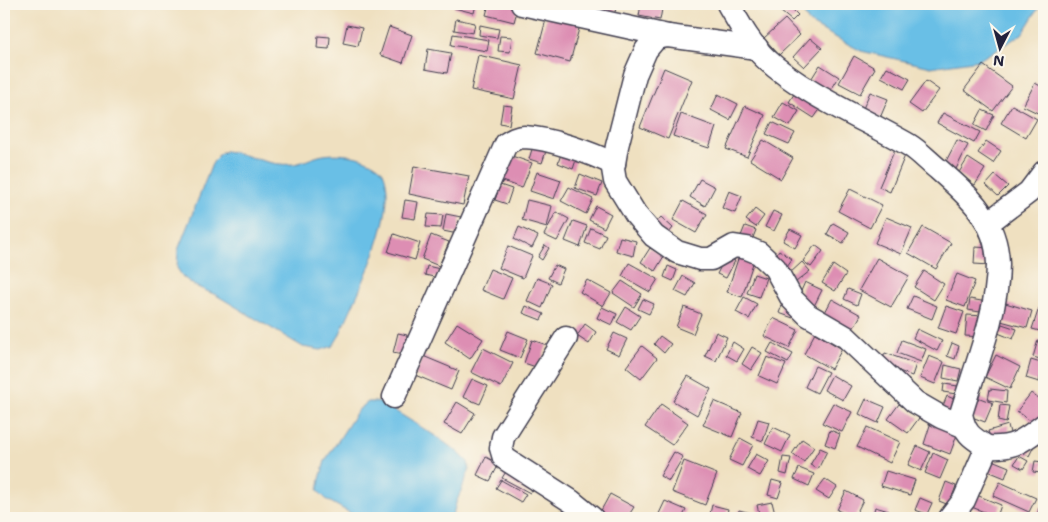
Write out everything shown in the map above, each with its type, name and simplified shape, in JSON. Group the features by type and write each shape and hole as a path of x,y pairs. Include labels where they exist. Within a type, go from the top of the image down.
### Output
{"street":[{"path":"522,4 668,36 757,48"},
{"path":"728,4 746,34 766,59 798,83 911,146 969,196 988,223 996,245 998,265 996,295 961,414 963,426 969,436 987,447 1001,448 1018,444 1044,425"},
{"path":"668,36 656,38 646,50 635,75 613,169 615,181 636,215 654,236 677,252 700,259 712,259 734,246 759,252 775,268 792,299 808,314 846,337 915,402 941,418 963,426"},
{"path":"394,397 506,144 515,138 524,137 548,141 584,151 614,164"},
{"path":"988,223 1029,192 1044,172"},
{"path":"566,338 503,437 500,448 504,458 572,502 592,518"},
{"path":"950,518 964,500 987,447"}],"water":[{"path":"798,4 1041,4 1022,34 979,60 931,67 861,51 809,23"},
{"path":"226,151 276,164 297,163 323,155 348,155 368,161 383,172 387,189 386,209 381,231 365,278 333,346 321,350 303,347 216,295 195,286 183,277 177,268 178,250 212,164 219,154"},
{"path":"368,402 379,402 392,409 437,437 468,462 469,471 452,518 359,518 327,500 318,491 325,461 358,410"}],"building":[{"path":"455,4 476,4 474,13 454,8"},
{"path":"489,4 519,4 514,22 486,15"},
{"path":"586,4 617,4 614,16 585,9"},
{"path":"641,4 663,4 660,20 639,16"},
{"path":"787,4 798,15 792,21 780,11"},
{"path":"548,12 581,21 570,62 537,53"},
{"path":"456,19 475,23 473,33 454,30"},
{"path":"785,19 800,35 779,55 764,38"},
{"path":"347,25 362,28 358,46 343,43"},
{"path":"480,25 499,29 497,38 479,35"},
{"path":"389,27 412,35 403,63 380,55"},
{"path":"453,34 489,40 487,51 451,45"},
{"path":"318,36 330,37 329,49 317,48"},
{"path":"500,36 512,37 510,52 498,51"},
{"path":"810,38 822,48 804,67 793,57"},
{"path":"428,49 451,53 447,73 425,69"},
{"path":"478,55 522,65 514,99 471,90"},
{"path":"854,56 875,68 860,94 839,83"},
{"path":"820,65 839,77 829,93 810,81"},
{"path":"983,65 1012,86 993,111 964,90"},
{"path":"887,67 910,79 904,89 881,77"},
{"path":"664,68 692,80 668,139 640,127"},
{"path":"926,81 939,90 922,113 909,104"},
{"path":"1035,83 1044,88 1044,116 1023,106"},
{"path":"796,91 821,108 814,118 789,102"},
{"path":"870,92 888,99 880,118 862,111"},
{"path":"718,94 738,104 730,120 711,110"},
{"path":"783,102 799,111 790,126 774,117"},
{"path":"503,105 512,106 509,125 500,123"},
{"path":"1012,105 1037,119 1026,138 1001,123"},
{"path":"745,106 765,115 747,157 726,149"},
{"path":"982,110 994,115 986,131 974,125"},
{"path":"943,113 980,132 974,143 937,123"},
{"path":"681,114 716,127 709,148 673,136"},
{"path":"772,122 795,133 789,144 766,134"},
{"path":"763,140 793,158 781,179 750,160"},
{"path":"957,140 968,145 955,171 944,165"},
{"path":"986,141 1001,151 993,163 978,153"},
{"path":"534,143 547,148 542,163 529,159"},
{"path":"563,148 578,154 573,169 558,163"},
{"path":"895,149 906,153 890,192 879,187"},
{"path":"509,155 532,163 522,188 500,180"},
{"path":"968,158 985,169 975,185 958,174"},
{"path":"414,166 469,176 463,205 409,194"},
{"path":"537,172 561,180 554,199 530,191"},
{"path":"580,174 602,183 597,196 575,188"},
{"path":"995,175 1008,186 998,196 986,185"},
{"path":"700,179 715,187 705,206 690,197"},
{"path":"500,185 512,189 507,204 495,200"},
{"path":"569,187 593,199 586,214 561,201"},
{"path":"850,189 882,205 870,228 838,211"},
{"path":"729,191 742,196 735,213 722,208"},
{"path":"405,200 418,202 415,219 402,217"},
{"path":"527,200 552,206 547,227 522,220"},
{"path":"683,201 707,214 696,233 673,220"},
{"path":"596,206 611,214 604,228 589,220"},
{"path":"755,209 764,216 756,227 746,220"},
{"path":"773,211 782,215 774,231 765,227"},
{"path":"556,212 569,219 557,241 544,235"},
{"path":"428,214 443,215 441,228 426,227"},
{"path":"446,214 461,217 458,234 443,231"},
{"path":"661,217 673,228 664,239 651,228"},
{"path":"886,217 912,228 901,254 875,243"},
{"path":"573,221 587,226 580,247 565,241"},
{"path":"833,223 849,232 843,243 827,234"},
{"path":"745,226 756,230 752,240 741,236"},
{"path":"519,227 538,236 532,248 514,239"},
{"path":"923,227 951,243 936,269 908,253"},
{"path":"591,228 606,235 600,249 585,243"},
{"path":"790,229 802,235 795,248 783,241"},
{"path":"394,234 420,243 415,260 388,252"},
{"path":"431,235 449,242 439,266 422,259"},
{"path":"620,237 636,241 633,256 616,251"},
{"path":"545,245 549,248 542,260 538,257"},
{"path":"815,245 823,251 811,267 803,261"},
{"path":"508,246 532,256 523,278 499,268"},
{"path":"975,247 990,248 990,265 974,264"},
{"path":"650,248 664,256 655,271 641,262"},
{"path":"779,250 792,259 785,269 772,260"},
{"path":"740,253 755,257 742,297 727,292"},
{"path":"726,256 735,261 726,278 717,274"},
{"path":"877,258 909,276 891,307 859,290"},
{"path":"802,262 810,271 796,282 789,274"},
{"path":"629,263 658,279 650,292 622,276"},
{"path":"555,265 564,269 558,283 548,278"},
{"path":"833,265 846,274 835,291 822,283"},
{"path":"427,266 440,269 438,278 425,275"},
{"path":"668,266 677,270 673,281 664,277"},
{"path":"490,269 512,278 503,299 481,290"},
{"path":"924,271 944,284 934,300 914,287"},
{"path":"754,274 766,278 759,297 747,293"},
{"path":"957,274 975,281 965,307 946,300"},
{"path":"683,276 695,283 687,297 675,291"},
{"path":"537,278 552,284 542,308 527,301"},
{"path":"587,280 611,293 603,306 580,292"},
{"path":"622,281 642,294 634,307 613,293"},
{"path":"805,282 822,290 814,306 798,298"},
{"path":"848,289 861,294 857,305 844,299"},
{"path":"913,296 937,306 932,319 907,309"},
{"path":"744,297 757,304 749,319 736,312"},
{"path":"643,299 654,304 649,314 638,309"},
{"path":"832,299 861,315 850,334 822,318"},
{"path":"970,299 987,302 986,313 968,310"},
{"path":"1002,302 1032,311 1027,328 997,320"},
{"path":"783,303 797,309 793,318 779,313"},
{"path":"526,306 544,314 541,320 523,313"},
{"path":"946,306 964,312 956,334 938,328"},
{"path":"602,307 617,314 612,325 597,318"},
{"path":"626,307 640,316 631,330 617,322"},
{"path":"684,307 701,314 693,334 676,327"},
{"path":"1039,308 1044,310 1044,332 1032,329"},
{"path":"967,315 984,316 983,337 965,336"},
{"path":"773,318 798,330 789,348 764,336"},
{"path":"457,323 483,339 470,359 445,342"},
{"path":"585,324 596,332 589,344 577,336"},
{"path":"1002,324 1017,329 1013,339 998,333"},
{"path":"917,329 942,341 937,351 913,338"},
{"path":"508,331 528,339 520,358 500,350"},
{"path":"716,332 727,337 716,361 705,356"},
{"path":"398,333 407,335 403,355 393,353"},
{"path":"614,333 627,339 619,355 606,349"},
{"path":"815,333 842,349 831,369 804,354"},
{"path":"660,336 671,344 664,353 654,344"},
{"path":"532,340 547,345 539,368 524,363"},
{"path":"902,340 926,349 921,362 897,353"},
{"path":"1038,340 1044,342 1044,360 1033,357"},
{"path":"733,342 744,349 737,361 726,355"},
{"path":"772,343 793,354 788,363 767,352"},
{"path":"952,343 959,346 955,359 947,356"},
{"path":"642,346 657,358 641,379 626,367"},
{"path":"752,347 762,353 751,370 742,364"},
{"path":"483,348 513,363 501,387 471,372"},
{"path":"885,353 916,364 912,376 881,364"},
{"path":"996,355 1020,367 1010,389 985,377"},
{"path":"423,356 459,371 451,390 415,375"},
{"path":"929,356 944,362 935,384 920,378"},
{"path":"767,357 786,364 777,384 759,376"},
{"path":"1031,360 1044,364 1039,382 1026,378"},
{"path":"945,365 961,369 958,381 943,378"},
{"path":"815,366 828,372 817,393 805,387"},
{"path":"832,375 851,386 843,400 824,390"},
{"path":"688,376 711,389 697,415 673,401"},
{"path":"472,379 488,386 480,404 463,397"},
{"path":"944,384 965,387 963,395 943,392"},
{"path":"990,389 1007,391 1006,403 988,400"},
{"path":"1031,393 1044,403 1044,414 1036,425 1017,411"},
{"path":"972,395 993,403 985,422 964,414"},
{"path":"947,396 961,402 955,418 940,413"},
{"path":"866,399 885,407 878,423 859,414"},
{"path":"714,401 742,413 732,437 703,425"},
{"path":"457,402 475,413 462,434 444,424"},
{"path":"833,403 852,412 842,432 822,423"},
{"path":"661,404 688,423 672,445 645,427"},
{"path":"899,404 919,418 908,433 888,419"},
{"path":"1000,405 1009,406 1006,423 998,421"},
{"path":"758,419 769,422 763,441 752,437"},
{"path":"931,422 958,432 950,454 924,444"},
{"path":"1008,425 1011,437 992,442 988,431"},
{"path":"773,427 790,435 782,452 765,444"},
{"path":"867,427 900,442 890,463 857,447"},
{"path":"830,430 840,434 835,448 825,444"},
{"path":"740,438 753,445 742,466 729,460"},
{"path":"802,439 814,447 804,462 792,454"},
{"path":"1023,443 1033,448 1029,456 1019,451"},
{"path":"917,446 930,452 921,471 908,465"},
{"path":"820,448 827,451 818,469 810,465"},
{"path":"674,452 683,457 669,481 660,476"},
{"path":"933,453 948,460 940,479 925,473"},
{"path":"756,454 769,461 760,476 747,469"},
{"path":"1019,456 1028,461 1023,469 1014,464"},
{"path":"486,457 499,464 490,481 477,475"},
{"path":"783,457 791,458 787,475 780,473"},
{"path":"992,460 1009,467 1005,478 988,471"},
{"path":"684,461 717,474 705,505 672,492"},
{"path":"1035,461 1043,462 1041,473 1033,472"},
{"path":"799,468 814,474 809,486 794,479"},
{"path":"507,470 534,485 530,493 502,478"},
{"path":"886,471 915,480 910,495 881,486"},
{"path":"825,479 837,487 829,499 816,491"},
{"path":"501,480 526,494 521,502 496,488"},
{"path":"772,480 783,483 778,498 768,495"},
{"path":"946,482 956,486 949,505 939,501"},
{"path":"1000,482 1036,498 1029,512 993,496"},
{"path":"846,491 863,500 854,518 837,510"},
{"path":"610,494 634,507 627,518 603,518 598,516"},
{"path":"974,494 1001,505 997,517 969,506"},
{"path":"920,498 932,503 927,514 915,510"},
{"path":"665,501 686,510 682,518 657,518"},
{"path":"772,502 776,518 760,518 757,505"},
{"path":"712,505 728,509 726,518 709,518"},
{"path":"875,507 889,511 887,518 872,518"},
{"path":"1039,508 1044,509 1044,518 1037,518"},
{"path":"739,510 755,514 754,518 737,518"}]}
